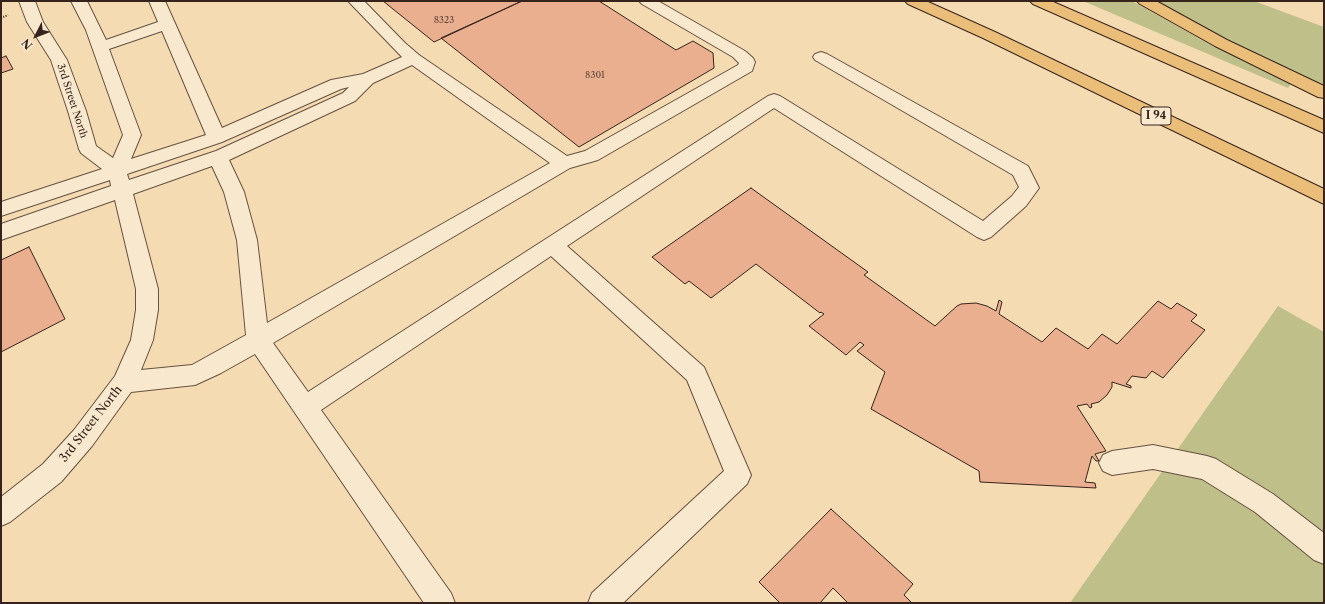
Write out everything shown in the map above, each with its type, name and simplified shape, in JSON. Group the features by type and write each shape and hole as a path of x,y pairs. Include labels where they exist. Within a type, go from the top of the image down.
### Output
{"highway":[{"name":"I 94","path":"913,1 989,35 1324,197"},
{"path":"1038,1 1324,126"},
{"path":"1145,1 1207,36 1324,93"}],"street":[{"name":"3rd Street North","path":"1,513 52,473 83,438 124,382 142,340 147,310 147,289 120,181 88,149 77,111 59,60 35,22 27,1"},
{"path":"79,1 94,30 132,135 120,181"},
{"path":"157,1 213,128 217,148 234,192 247,240 258,340 442,603"},
{"path":"356,1 399,46 414,58 564,163"},
{"path":"124,382 195,375 564,163 591,156 746,67 747,62 739,54 648,1"},
{"path":"100,47 167,24"},
{"path":"304,407 553,246 774,100 984,232 1019,201 1029,188 1021,171 821,57"},
{"path":"1,232 120,181 217,148 349,97 367,79 414,58"},
{"path":"1,209 52,191 120,181"},
{"path":"553,246 696,374 738,475 602,603"},
{"path":"1112,464 1153,457 1207,468 1264,503 1324,550"}],"path":[{"path":"1,18 8,15"}],"green space":[{"path":"1083,1 1132,1 1204,41 1291,84 1288,88"},
{"path":"1158,1 1254,1 1324,27 1324,85 1231,42 1185,18"},
{"path":"1278,306 1324,332 1324,603 1070,603"}],"building":[{"path":"383,1 522,1 434,42"},
{"path":"522,1 599,1 676,50 693,41 713,53 714,68 579,147 441,38"},
{"path":"6,56 13,69 1,73 1,58"},
{"path":"751,188 868,272 864,275 935,326 961,304 976,303 987,306 996,311 999,300 1002,302 999,314 1042,342 1056,328 1088,349 1102,334 1117,344 1158,301 1171,309 1177,303 1197,315 1191,321 1205,330 1163,378 1152,371 1146,378 1132,376 1126,384 1131,386 1131,388 1112,382 1112,387 1107,395 1099,402 1091,404 1092,407 1090,408 1087,404 1077,406 1106,451 1095,454 1099,461 1096,461 1092,456 1085,482 1095,483 1096,488 980,482 979,471 871,409 885,372 857,351 864,345 860,342 846,355 809,326 824,314 821,312 820,313 756,264 711,298 689,281 685,284 652,257"},
{"path":"29,247 65,319 1,352 1,260"},
{"path":"831,509 913,584 904,595 912,603 848,603 833,588 820,603 780,603 759,582"}]}
